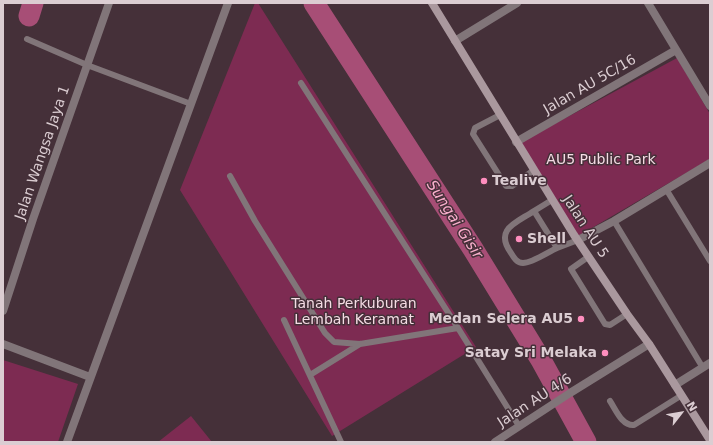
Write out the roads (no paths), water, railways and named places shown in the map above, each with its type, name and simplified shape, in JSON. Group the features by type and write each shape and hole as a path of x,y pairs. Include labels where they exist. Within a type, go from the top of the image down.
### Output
{"main road":[{"name":"Jalan AU 5","path":"432,3 588,257 649,344 710,440"}],"street":[{"name":"Jalan Wangsa Jaya 1","path":"3,311 109,3"},
{"path":"67,442 228,3"},
{"path":"454,40 517,3"},
{"path":"648,3 710,106"},
{"name":"Jalan AU 5C/16","path":"516,142 676,50"},
{"path":"578,240 614,221 710,163"},
{"path":"3,344 90,377"},
{"name":"Jalan AU 4/6","path":"495,442 649,344"},
{"path":"675,385 707,366"}],"lane":[{"path":"27,39 87,66 192,104"},
{"path":"301,84 458,328 519,426"},
{"path":"500,115 475,128 473,134 506,186 512,186 534,170"},
{"path":"230,176 255,221 325,333 334,342 360,344 458,328"},
{"path":"666,189 710,261"},
{"path":"552,200 508,228 505,233 506,246 516,260 522,263 531,261 557,248 578,240"},
{"path":"534,211 557,248"},
{"path":"614,221 707,366"},
{"path":"588,257 571,269 605,324 610,325 627,314"},
{"path":"284,320 342,442"},
{"path":"310,375 360,344"},
{"path":"610,401 624,423 629,426 634,425 682,395"}],"waterway":[{"path":"29,16 33,3"},
{"name":"Sungai Gisir","path":"314,3 473,249 541,360 586,442"}],"place":[{"name":"Tealive","path":"484,181"},
{"name":"Shell","path":"519,239"},
{"name":"Medan Selera AU5","path":"581,319"},
{"name":"Satay Sri Melaka","path":"605,353"}],"park label":[{"name":"AU5 Public Park","path":"601,160"},
{"name":"Tanah Perkuburan Lembah Keramat","path":"354,312"}]}
